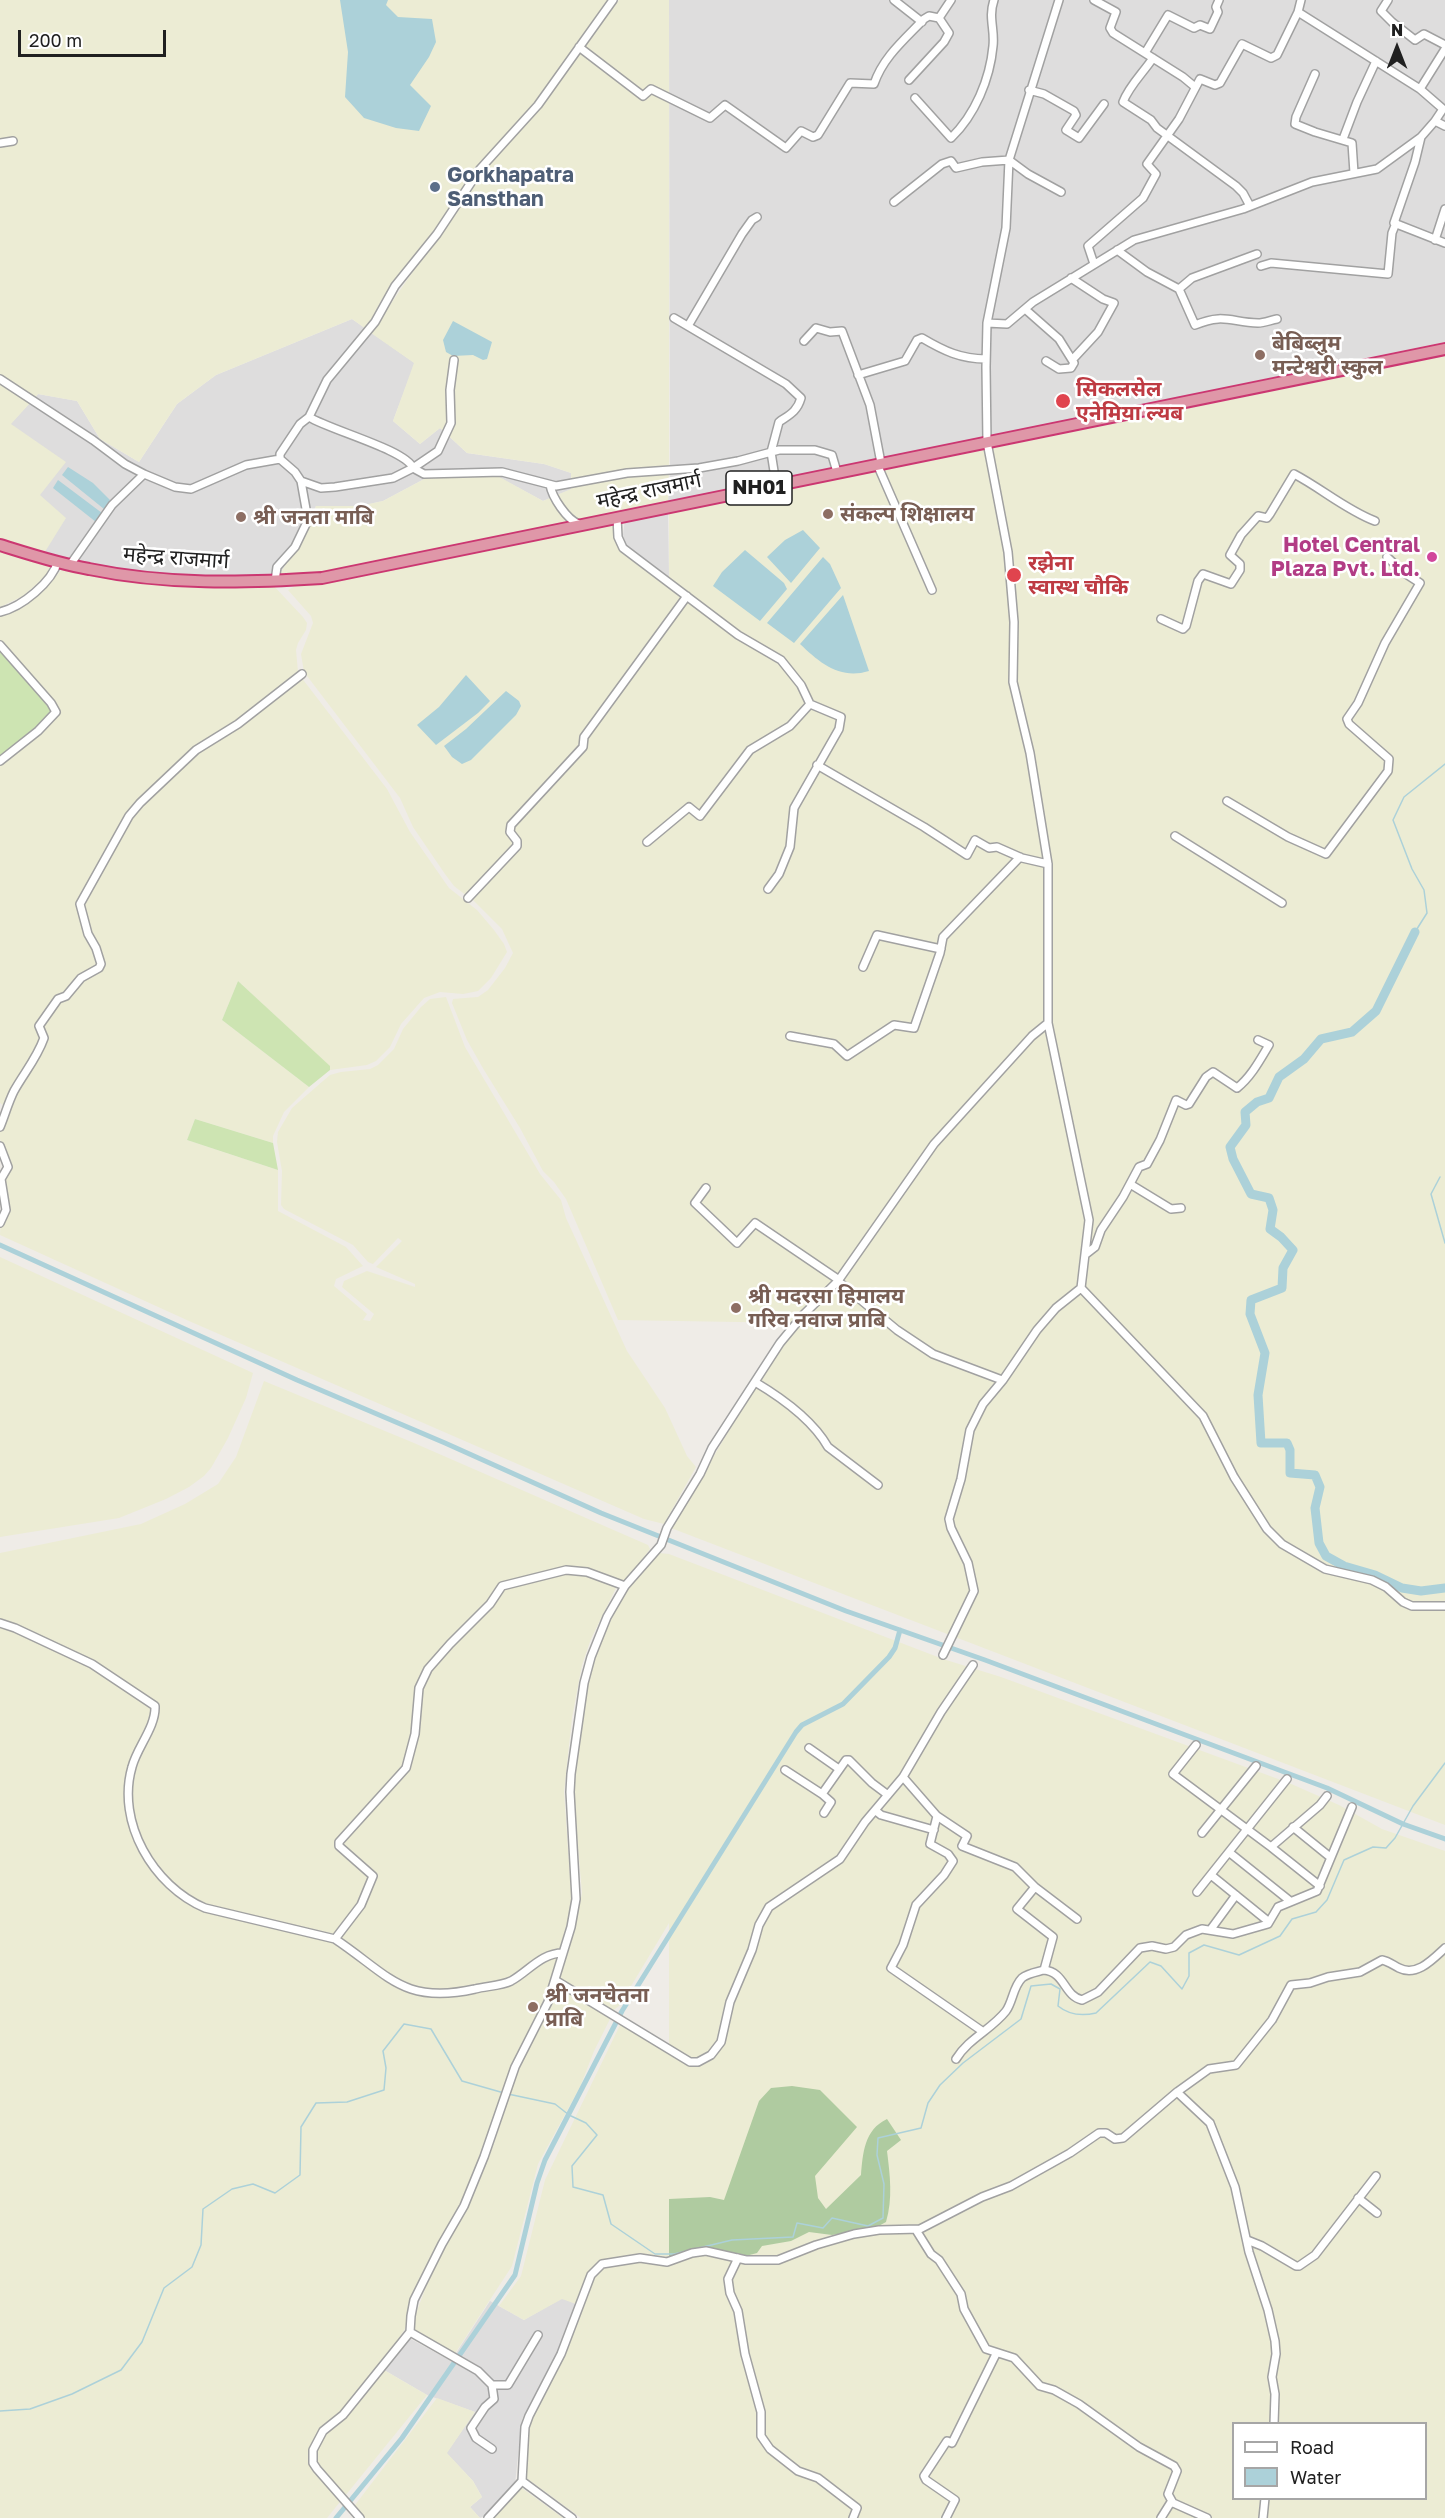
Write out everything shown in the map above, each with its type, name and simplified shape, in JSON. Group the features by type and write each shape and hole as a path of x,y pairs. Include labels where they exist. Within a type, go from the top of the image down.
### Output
{"highway":[{"name":"महेन्द्र राजमार्ग","path":"70,565 90,570 176,580 245,582 343,574 1445,348"},
{"name":"NH01","path":"0,545 70,565"}],"street":[{"path":"280,459 280,454 300,424 309,417 327,380 375,322 395,286 437,234 480,169 538,105 613,0"},
{"path":"894,0 922,21"},
{"path":"939,18 951,0"},
{"path":"915,98 951,138 960,129 984,87 994,44 990,13 994,0"},
{"path":"944,1654 974,1592 968,1563 949,1519 970,1430 983,1404 1037,1330 1056,1308 1081,1288 1089,1220 1048,1023 1048,864 1030,753 1013,682 1014,622 1008,552 987,442 987,323 1006,228 1008,160 1059,0"},
{"path":"1094,0 1116,12 1110,28 1113,33 1195,87"},
{"path":"1145,53 1168,15 1194,28 1200,26 1210,29 1218,12 1216,7 1219,0"},
{"path":"1094,264 1088,246 1143,198 1156,174 1147,164 1179,119 1200,79 1215,85 1220,83 1242,44 1271,58 1277,55 1290,33 1301,0"},
{"path":"1388,0 1382,11 1392,22 1415,40 1424,34 1445,45"},
{"path":"987,323 1007,324 1071,278 1134,240 1250,206 1312,182 1377,169 1420,137 1435,121 1444,108 1420,89 1298,12"},
{"path":"579,47 643,96 651,89 710,118 725,105 786,148 801,131 813,137 818,135 850,83 874,84 879,67 922,21 929,16 939,18 949,33 944,42 909,80"},
{"path":"1420,89 1445,50"},
{"path":"1153,58 1136,83 1128,89 1123,102 1151,120 1166,135 1236,186 1250,206"},
{"path":"1343,139 1376,61"},
{"path":"1315,74 1295,124 1343,139 1353,145 1354,173"},
{"path":"1029,90 1044,94 1074,111 1076,114 1066,130 1079,138 1104,104"},
{"path":"1435,121 1445,126"},
{"path":"1261,266 1271,263 1388,274 1392,233 1415,162 1420,137"},
{"path":"0,143 13,141"},
{"path":"894,202 942,164 951,161 956,168 982,162 1008,160 1061,192"},
{"path":"1435,240 1445,209"},
{"path":"688,326 742,234 757,217"},
{"path":"1396,224 1445,243"},
{"path":"1117,250 1147,272 1179,289 1195,325 1210,318 1231,318 1258,323 1277,319"},
{"path":"1179,289 1192,278 1257,254"},
{"path":"1071,278 1103,299 1114,303 1098,332 1073,359"},
{"path":"1025,309 1059,339 1074,363 1071,368 1059,369 1046,361"},
{"path":"674,318 786,384 801,398 790,418 779,422 771,452 776,484"},
{"path":"804,341 816,328 830,332 842,331 870,405 879,464 932,590"},
{"path":"858,375 905,361 917,340 922,338 944,352 963,358 986,359"},
{"path":"301,481 321,488 393,478 438,451 451,423 449,396 454,360"},
{"path":"0,379 93,440 125,465 175,487 191,489 246,465 280,459 296,472 301,481 308,520 295,547 278,567 275,580"},
{"path":"309,417 384,448 403,458 412,464 413,468 424,474 502,472 550,485 567,486 627,473 699,468 771,452 805,449 832,455 837,472"},
{"path":"70,565 112,505 144,474"},
{"path":"1161,619 1183,629 1198,581 1203,574 1231,584 1240,570 1240,564 1230,555 1241,535 1258,516 1267,518 1294,474 1318,486 1360,515 1375,521"},
{"path":"550,485 554,499 571,522 581,525"},
{"path":"617,517 618,537 622,548 738,635 781,660 801,685 810,704 841,717 839,729 794,808 790,847 779,874 768,889"},
{"path":"1227,801 1288,837 1326,854 1388,771 1389,759 1349,724 1347,718 1358,703 1385,643 1419,583 1403,572 1388,556"},
{"path":"0,612 9,610 45,584 54,574 58,561"},
{"path":"468,898 517,846 517,841 510,832 511,825 583,747 584,737 687,596"},
{"path":"0,645 51,702 56,712 38,731 0,761"},
{"path":"0,1127 13,1092 32,1065 42,1044 44,1038 39,1026 43,1017 58,999 69,993 81,978 99,968 101,964 88,934 80,904 129,816 196,750 238,724 302,674"},
{"path":"647,842 689,807 700,816 750,750 790,726 810,704"},
{"path":"818,765 968,855 975,840 989,848 997,847 1020,857 1048,864"},
{"path":"1175,836 1282,903"},
{"path":"790,1036 834,1044 847,1056 894,1025 914,1028 943,937 1020,857"},
{"path":"863,967 877,935 941,949"},
{"path":"360,2518 313,2463 315,2445 323,2431 343,2415 366,2389 410,2332 414,2300 464,2206 515,2067 548,2002 575,1913 570,1792 584,1683 599,1635 625,1586 661,1545 667,1528 700,1474 712,1448 795,1324 838,1280 934,1144 1032,1036 1048,1023"},
{"path":"1086,1254 1095,1248 1101,1230 1139,1167 1147,1164 1160,1140 1176,1100 1186,1105 1189,1104 1206,1077 1213,1072 1237,1088 1251,1074 1269,1045 1258,1040"},
{"path":"0,1146 8,1167 1,1179 6,1210 0,1223"},
{"path":"1130,1184 1171,1209 1181,1208"},
{"path":"706,1188 695,1203 737,1243 755,1223 838,1280 897,1330 933,1354 1002,1380"},
{"path":"1081,1288 1203,1416 1234,1477 1267,1529 1282,1544 1325,1569 1372,1580 1412,1606 1445,1606"},
{"path":"755,1382 792,1407 828,1447 878,1485"},
{"path":"334,1939 362,1905 373,1876 339,1846 339,1842 406,1768 415,1734 419,1688 438,1656 490,1604 498,1590 506,1583 566,1570 587,1572 625,1586"},
{"path":"0,1623 92,1664 155,1706 153,1718 132,1764 128,1790 137,1837 150,1863 165,1880 192,1903 334,1939 389,1979 409,1989 427,1994 457,1993 510,1982 545,1956 563,1953"},
{"path":"555,1980 615,2014 690,2062 698,2062 711,2055 721,2042 730,2002 752,1950 759,1925 769,1907 840,1859 865,1821 903,1777 941,1712 973,1665"},
{"path":"1196,1745 1173,1774 1320,1886"},
{"path":"809,1748 839,1769"},
{"path":"822,1794 846,1760 851,1761 872,1783 888,1795"},
{"path":"1202,1833 1256,1766"},
{"path":"785,1770 831,1802 824,1813"},
{"path":"903,1777 937,1816 967,1836 962,1846 1015,1868 1035,1887 1077,1919"},
{"path":"1197,1892 1287,1779"},
{"path":"1271,1847 1320,1805 1327,1796"},
{"path":"956,2059 968,2042 996,2022 1007,2009 1016,1986 1022,1978 1044,1970 1058,1975 1073,1997 1088,1999 1110,1981 1140,1948 1152,1946 1166,1949 1174,1947 1186,1935 1194,1931 1211,1929 1233,1934 1257,1929 1269,1922 1278,1907 1310,1895 1320,1886 1352,1807"},
{"path":"876,1811 881,1815 934,1830"},
{"path":"937,1816 930,1844 952,1857 953,1861 944,1875 916,1905 903,1945 891,1968 982,2031"},
{"path":"1293,1827 1330,1857"},
{"path":"1230,1853 1290,1901"},
{"path":"1211,1875 1269,1922"},
{"path":"1035,1887 1017,1909 1053,1937 1044,1970"},
{"path":"1211,1929 1236,1895"},
{"path":"488,2518 522,2481 525,2427 561,2354 588,2281 598,2267 610,2261 640,2258 667,2262 684,2255 706,2251 753,2261 782,2260 854,2234 879,2230 916,2230 977,2199 1011,2186 1070,2153 1099,2133 1106,2133 1115,2139 1123,2138 1177,2092 1211,2068 1231,2067 1239,2063 1272,2020 1291,1985 1360,1972 1382,1960 1400,1969 1417,1969 1430,1962 1445,1948"},
{"path":"1177,2092 1210,2123 1235,2187 1246,2240 1275,2341 1276,2354 1272,2377 1275,2394 1274,2422"},
{"path":"1246,2240 1299,2266 1315,2254 1376,2176"},
{"path":"1358,2198 1377,2213"},
{"path":"916,2230 961,2294 964,2308 983,2345 988,2350 1014,2358 1040,2386 1054,2390 1079,2404 1139,2447 1174,2466 1177,2471 1168,2494 1173,2503 1207,2518"},
{"path":"738,2258 728,2279 730,2293 738,2311 747,2363 761,2412 761,2436 770,2449 798,2471 818,2478 857,2508 853,2518"},
{"path":"410,2332 478,2371 492,2385 494,2399 485,2407 471,2428 476,2438 492,2449"},
{"path":"492,2385 508,2385 538,2335"},
{"path":"946,2518 955,2500 926,2480 924,2476 947,2441 952,2443 996,2354"},
{"path":"522,2481 572,2518"},
{"path":"1263,2518 1265,2500"},
{"path":"1161,2518 1169,2503 1173,2503"}],"shaded area":[{"path":"669,0 1445,0 1445,342 668,502 670,473"},
{"path":"352,319 415,363 393,421 420,444 440,428 467,453 544,464 571,473 572,489 543,501 493,474 428,477 383,501 360,506 316,506 304,536 279,575 248,578 157,575 77,563 43,555 40,495 10,424 38,394 77,401 100,439 139,462 177,404 216,375"},
{"path":"668,510 669,577 631,550 626,545 623,535 625,519"},
{"path":"562,2298 576,2304 552,2366 522,2419 515,2484 491,2513 480,2518 470,2507 482,2497 473,2481 446,2453 475,2412 427,2395 384,2370 409,2338 451,2361 490,2301 524,2320"}],"green space":[{"path":"0,0 610,0 528,112 481,161 437,229 382,299 366,329 352,319 216,375 177,404 139,462 100,439 77,401 38,394 34,399 0,377"},
{"path":"619,0 669,0 669,465 571,482 571,473 544,464 467,453 440,428 420,444 393,421 414,363 371,333 467,197 482,171 541,106"},
{"path":"1445,356 1445,1825 671,1528 765,1370 799,1323 618,1320 566,1199 543,1171 520,1128 484,1070 467,1040 452,1003 453,999 478,997 488,990 513,953 502,929 473,900 473,897 521,846 513,833 513,826 586,745 589,733 690,594 669,577 669,511 930,461"},
{"path":"0,382 31,402 11,424 66,462 40,495 66,518 43,555 0,542"},
{"path":"669,470 668,502 398,559 310,574 279,575 305,535 316,506 360,506 383,501 428,477 494,474 543,501 571,489 571,486 615,476"},
{"path":"610,523 615,525 616,537 682,596 581,745 508,826 507,832 514,846 467,896 454,886 445,874 413,827 400,798 304,672 301,654 313,623 311,616 288,590 297,585 395,568"},
{"path":"0,548 52,564 54,569 23,596 0,607"},
{"path":"64,567 272,584 307,623 296,650 298,672 292,680 233,726 200,746 127,814 80,898 98,965 67,992 55,997 42,1014 36,1025 40,1043 3,1105 0,1103 0,762 56,716 0,642 0,617 26,605 44,590"},
{"path":"0,648 53,709 45,720 0,758"},
{"path":"301,677 387,789 410,832 449,888 477,910 504,944 507,952 491,978 478,991 463,994 440,992 424,998 401,1024 390,1047 376,1061 367,1065 330,1070 329,1066 238,981 222,1020 309,1087 284,1112 273,1136 273,1143 195,1119 187,1140 278,1170 278,1211 346,1247 363,1266 336,1279 334,1286 367,1314 363,1320 370,1321 374,1314 342,1287 344,1281 367,1271 415,1287 415,1284 376,1267 402,1241 398,1238 373,1264 368,1262 353,1245 284,1209 281,1205 282,1171 277,1142 278,1132 292,1108 330,1075 370,1069 378,1065 394,1049 403,1029 421,1007 430,999 446,997 465,1047 540,1174 561,1200 566,1218 627,1351 665,1408 687,1456 696,1467 664,1524 644,1519 189,1321 0,1235 3,1179 9,1163 0,1139 0,1132 15,1094 39,1055 42,1025 52,1009 83,979 103,968 83,908 84,901 135,812 154,792 198,752"},
{"path":"238,981 330,1066 330,1070 309,1087 222,1020"},
{"path":"195,1119 273,1143 278,1170 187,1140"},
{"path":"0,1257 253,1373 246,1398 228,1438 204,1476 166,1499 119,1518 0,1537"},
{"path":"264,1381 414,1443 648,1545 650,1549 629,1578 623,1582 564,1569 506,1581 424,1671 417,1684 414,1718 405,1762 399,1773 335,1843 337,1848 371,1877 358,1904 335,1934 218,1908 193,1899 166,1879 143,1845 130,1799 135,1764 157,1714 157,1704 101,1666 0,1621 0,1553 141,1524 185,1504 218,1484 236,1457"},
{"path":"659,1553 669,1554 943,1659 1001,1677 1289,1783 1339,1805 1382,1829 1445,1851 1445,2518 581,2518 525,2477 528,2425 593,2276 602,2266 638,2261 664,2265 669,2263 668,2257 633,2254 597,2262 589,2273 576,2304 562,2299 524,2320 499,2306 521,2276 545,2180 622,2021 669,2051 669,1923 619,2006 612,2011 559,1979 582,1893 573,1790 579,1722 594,1657 622,1596"},
{"path":"569,1573 583,1574 617,1586 591,1639 582,1665 572,1718 564,1792 572,1905 560,1948 549,1951 509,1979 448,1992 417,1989 397,1980 340,1937 366,1901 377,1879 377,1875 341,1842 405,1775 410,1766 421,1712 422,1687 425,1678 441,1656 504,1587"},
{"path":"0,1627 15,1630 94,1667 153,1708 130,1764 127,1780 136,1840 169,1887 189,1904 205,1911 336,1942 403,1989 421,1996 453,1996 508,1985 522,1978 545,1960 555,1957 557,1959 549,1987 496,2108 469,2188 413,2293 405,2329 375,2374 353,2400 317,2432 311,2445 308,2454 309,2464 340,2502 327,2518 0,2518"},
{"path":"558,1985 609,2015 610,2019 580,2087 538,2164 512,2266 454,2355 414,2331 414,2319 434,2265 472,2199 493,2146 519,2067 545,2018"},
{"path":"792,2086 820,2090 857,2127 815,2176 818,2198 826,2209 861,2175 864,2151 869,2136 879,2124 887,2119 901,2140 887,2151 890,2196 886,2222 875,2228 832,2235 809,2232 791,2241 762,2246 757,2253 742,2257 720,2250 702,2249 669,2257 669,2199 710,2197 724,2200 759,2101 771,2088"},
{"path":"384,2370 427,2395 345,2496 317,2467 316,2448 322,2438 345,2416"},
{"path":"437,2398 475,2412 447,2453 473,2481 482,2497 470,2507 480,2518 364,2518 354,2508 355,2505"},
{"path":"519,2487 522,2488 563,2518 492,2518"}],"water":[{"path":"340,0 388,0 386,5 398,17 432,19 436,42 410,85 431,106 419,131 396,128 364,118 345,97 348,52"},
{"path":"453,321 492,342 487,359 483,360 473,355 453,356 446,352 443,340"},
{"path":"68,467 93,483 110,500 104,509 62,475"},
{"path":"58,480 102,513 96,522 53,488"},
{"path":"803,530 820,548 791,583 767,557 785,540"},
{"path":"745,550 784,583 787,589 760,621 713,586 722,572"},
{"path":"823,557 830,564 841,588 794,643 767,623"},
{"path":"843,595 869,671 849,673 831,668 815,658 800,644"},
{"path":"466,675 490,701 436,745 417,725 439,707"},
{"path":"506,691 519,701 521,706 516,715 471,760 462,764 452,757 444,746 466,729"}],"waterway":[{"path":"1415,932 1427,913 1424,890 1412,869 1393,820 1404,797 1445,764"},
{"path":"1415,932 1376,1011 1352,1032 1321,1039 1304,1059 1279,1077 1269,1098 1257,1102 1245,1112 1246,1125 1230,1147 1233,1159 1251,1194 1269,1198 1273,1210 1270,1229 1293,1250 1283,1268 1282,1288 1251,1300 1250,1314 1265,1353 1258,1395 1261,1443 1287,1443 1290,1450 1290,1473 1315,1475 1320,1487 1315,1508 1319,1543 1326,1556 1344,1566 1375,1575 1402,1588 1421,1591 1445,1588"},
{"path":"1440,1177 1431,1194 1445,1243"},
{"path":"0,1245 297,1380 601,1513 846,1611 985,1660 1327,1788 1403,1824 1445,1839"},
{"path":"336,2518 402,2438 515,2275 537,2183 545,2160 622,2011 796,1732 802,1725 843,1704 889,1657 895,1648 900,1630"},
{"path":"508,2094 555,2104 569,2115 586,2123 597,2135 572,2166 573,2187 603,2195 611,2224 655,2254 674,2254 732,2240 793,2237 797,2223 823,2228 832,2218 868,2226 883,2218 884,2184 877,2155 878,2138 921,2128 928,2103 940,2085 963,2063 1021,2019 1031,1986 1051,1984 1060,1989 1058,2006 1071,2013 1081,2014 1096,2013 1150,1962 1161,1966 1182,1989 1189,1976 1189,1953 1204,1945 1239,1955 1280,1936 1292,1919 1316,1912 1327,1900 1344,1860 1373,1847 1386,1848 1445,1763"},
{"path":"0,2411 30,2409 72,2394 121,2370 142,2342 164,2288 192,2267 201,2245 203,2209 232,2189 253,2184 275,2193 300,2175 301,2127 316,2103 347,2102 384,2090 386,2068 383,2051 404,2024 431,2029 462,2081 504,2093"}],"place":[{"name":"Gorkhapatra Sansthan","path":"435,187"},
{"name":"बेबिब्लुम मन्टेश्वरी स्कुल","path":"1260,355"},
{"name":"सिकलसेल एनेमिया ल्यब","path":"1063,401"},
{"name":"संकल्प शिक्षालय","path":"828,514"},
{"name":"श्री जनता माबि","path":"241,517"},
{"name":"Hotel Central Plaza Pvt. Ltd.","path":"1432,557"},
{"name":"रझेना स्वास्थ चौकि","path":"1014,575"},
{"name":"श्री मदरसा हिमालय गरिव नवाज प्राबि","path":"736,1308"},
{"name":"श्री जनचेतना प्राबि","path":"533,2007"}]}
